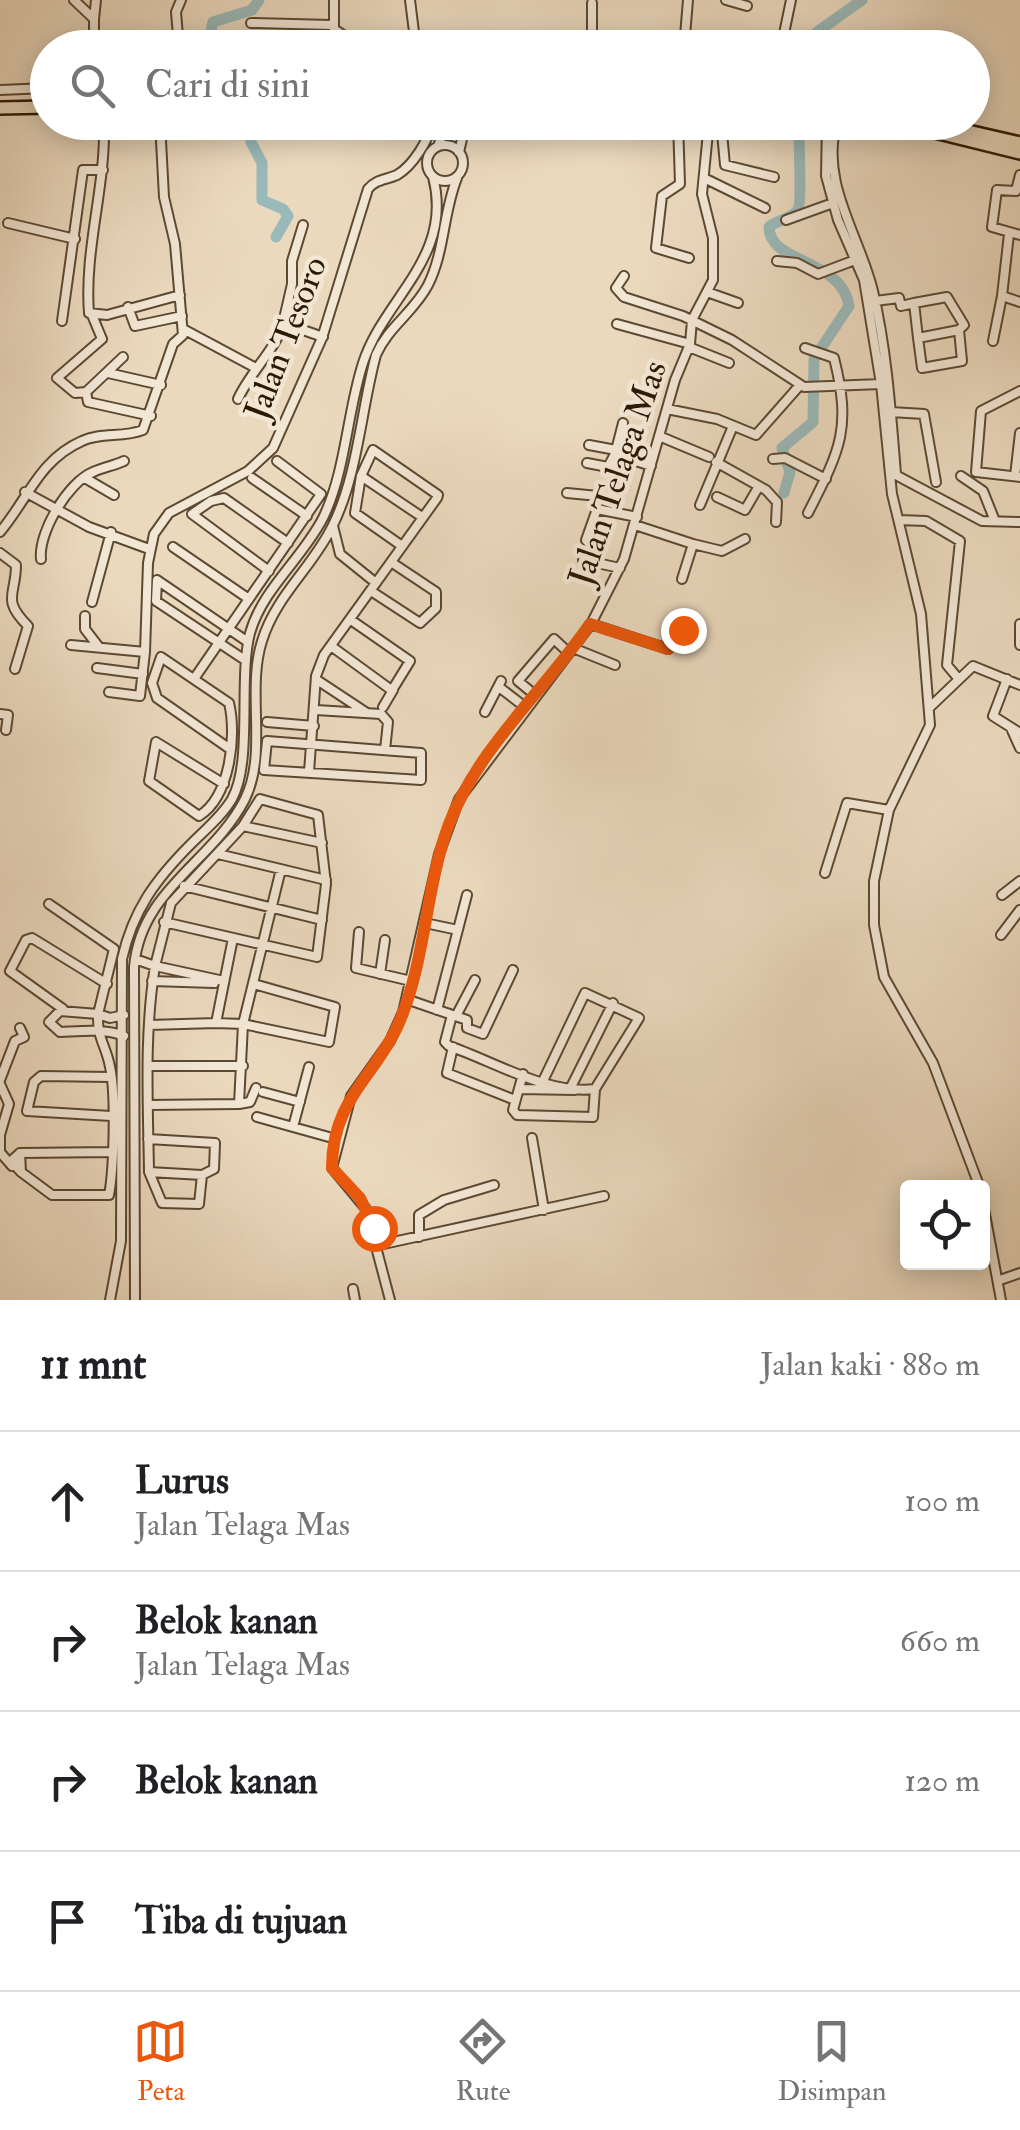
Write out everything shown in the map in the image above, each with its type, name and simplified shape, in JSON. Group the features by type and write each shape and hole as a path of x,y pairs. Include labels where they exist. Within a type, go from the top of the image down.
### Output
{"highway":[{"path":"0,108 30,107"},
{"path":"990,136 1020,143"},
{"path":"967,140 1020,153"}],"street":[{"path":"74,0 94,19"},
{"path":"94,30 96,0"},
{"path":"169,0 176,12 178,30"},
{"path":"176,12 182,0"},
{"path":"332,25 334,0"},
{"path":"410,0 414,30"},
{"path":"686,30 688,0"},
{"path":"726,0 747,6"},
{"path":"785,30 791,0"},
{"path":"592,2 592,30"},
{"path":"251,24 332,25 338,30"},
{"path":"0,90 30,89"},
{"path":"104,140 104,170 89,265 92,315 102,339 57,378 75,393 86,392 124,358"},
{"path":"161,140 164,198 185,330 254,367"},
{"name":"Jalan Tesoro","path":"150,549 169,514 248,471 273,448 323,337 368,188 400,173 426,140"},
{"path":"110,1300 119,1254 122,959 131,922 170,865 220,814 237,787 248,642 258,613 323,517 374,333 422,266 436,201 427,160 440,140"},
{"path":"136,1300 135,960 144,925 180,873 219,834 246,797 252,768 256,661 271,618 316,554 344,501 376,356 385,336 428,286 464,162 460,152 462,140"},
{"path":"679,140 680,184 662,196 656,248 689,258"},
{"name":"Jalan Telaga Mas","path":"336,1138 351,1096 390,1041 406,999 440,854 460,799 590,624 620,568 689,346 692,320 713,280 713,238 702,194 707,140"},
{"path":"722,140 724,165 738,172 774,177"},
{"path":"830,140 826,176 864,280 882,384 898,520 921,614 930,724 890,810 878,854 872,902 884,977 933,1064 977,1180"},
{"path":"830,140 842,206 875,300 890,412 892,477"},
{"path":"438,146 460,152"},
{"path":"62,321 83,170 104,170"},
{"path":"1020,175 1016,191 997,190 992,227 1020,235"},
{"path":"433,177 445,182 457,178"},
{"path":"706,179 764,208"},
{"path":"786,220 834,203"},
{"path":"8,223 75,239"},
{"path":"238,400 254,367 280,338 292,284 292,261 303,225"},
{"path":"994,342 1010,234"},
{"path":"777,261 798,263 821,273 855,260"},
{"path":"70,262 89,265"},
{"path":"624,276 616,288 624,297 692,320 806,386 882,384"},
{"path":"707,292 738,304"},
{"path":"92,315 108,316 128,307 180,295"},
{"path":"1002,296 1020,302"},
{"path":"875,300 899,298 901,306 947,297 964,325 959,330 918,338"},
{"path":"914,302 922,368 962,361 959,330"},
{"path":"128,307 135,326 182,316"},
{"path":"284,323 323,337"},
{"path":"617,324 729,363"},
{"path":"0,532 41,470 76,444 96,436 139,432 151,416 174,344 185,330"},
{"path":"808,513 844,433 841,387 834,358 813,349"},
{"path":"108,373 161,386"},
{"path":"667,410 758,434 806,386"},
{"path":"1020,391 982,411 976,472 1018,476 1020,433"},
{"path":"86,392 92,404 151,416"},
{"path":"890,412 924,414 936,482"},
{"path":"587,463 608,468 622,423"},
{"path":"700,505 713,459 733,426"},
{"path":"660,436 713,459 759,486 777,502 776,522"},
{"path":"589,444 651,466"},
{"path":"309,772 317,680 331,646 391,562 422,517 437,492 373,450 361,476 356,515 402,546"},
{"path":"778,458 826,479"},
{"path":"41,559 41,543 58,511 85,478 124,461"},
{"path":"196,676 321,490 277,461"},
{"path":"361,476 422,517"},
{"path":"961,476 983,491 995,522"},
{"path":"892,477 982,522 1020,522"},
{"path":"85,478 104,493 114,495"},
{"path":"252,478 306,516"},
{"path":"717,497 745,510 759,486"},
{"path":"25,492 58,511 150,549 140,696 109,692"},
{"path":"567,493 598,496 586,540 594,549"},
{"path":"269,570 192,514 211,500 224,498 288,542"},
{"path":"597,509 636,521 676,540 709,548 725,551 745,539"},
{"path":"898,520 926,521 960,541 947,665 957,677"},
{"path":"333,526 340,554 373,587 420,623 436,608 436,592 391,562"},
{"path":"92,602 111,532"},
{"path":"670,554 676,540"},
{"path":"682,579 693,544"},
{"path":"173,547 250,599"},
{"path":"0,553 16,564 10,593 14,612 28,626 16,669"},
{"path":"316,554 340,554"},
{"path":"583,560 620,568"},
{"path":"244,660 217,646 156,601 157,580 248,642"},
{"path":"258,613 271,618"},
{"path":"84,616 84,629 98,646"},
{"path":"350,620 410,661 383,707"},
{"path":"590,624 668,649 679,640 684,627"},
{"path":"1020,624 1020,645"},
{"path":"535,695 514,678 556,637 571,650 615,665"},
{"path":"71,645 145,652"},
{"path":"331,646 392,690"},
{"path":"224,784 156,742 148,781 198,816 224,784 230,748 229,703 196,676 160,657 152,692 230,748"},
{"path":"929,708 957,677 976,666 1020,685"},
{"path":"97,668 143,674"},
{"path":"1007,679 992,716 1015,730 1020,748"},
{"path":"317,680 367,714"},
{"path":"484,712 500,684 525,707"},
{"path":"316,710 387,718 385,750"},
{"path":"0,714 8,715 6,730"},
{"path":"267,722 314,726"},
{"path":"267,741 385,750 423,754 420,782 264,770 267,741"},
{"path":"164,922 316,957 326,880 318,815 260,799 244,826 184,886 164,922 153,974 149,1025 148,1172 159,1200 167,1206 199,1204 202,1174"},
{"path":"825,873 847,803 890,810"},
{"path":"244,826 322,843"},
{"path":"218,854 326,880"},
{"path":"170,865 180,873"},
{"path":"239,1104 243,1024 281,869"},
{"path":"1002,895 1020,881"},
{"path":"184,886 322,920"},
{"path":"437,1010 467,895"},
{"path":"15,1040 0,1082 9,1104 0,1152 12,1166 52,1194 103,1197 110,1188 111,1077 98,1030 98,1014 114,949 50,904"},
{"path":"1001,935 1020,910"},
{"path":"425,923 458,930"},
{"path":"358,932 355,966 411,981"},
{"path":"66,1011 10,971 26,940 32,938 106,984"},
{"path":"216,1023 232,938"},
{"path":"380,974 385,940"},
{"path":"135,960 153,974 224,982"},
{"path":"406,999 467,1020 467,1028 483,1034 513,970"},
{"path":"136,974 224,982"},
{"path":"474,980 445,1042 523,1074 575,1088"},
{"path":"149,1025 243,1024 325,1044 331,1036 335,1007 254,984"},
{"path":"523,1074 515,1100 516,1115 584,1118 595,1114 595,1089 639,1021 637,1015 585,993 543,1081"},
{"path":"575,1088 613,1003"},
{"path":"124,1015 110,1018 66,1011 52,1014 52,1028 110,1030 124,1036"},
{"path":"110,1018 110,1030"},
{"path":"453,1047 447,1073 515,1100"},
{"path":"148,1066 243,1066"},
{"path":"293,1127 309,1067"},
{"path":"123,1069 135,1070"},
{"path":"111,1077 41,1076 34,1082 27,1112 111,1116"},
{"path":"519,1089 595,1089"},
{"path":"148,1105 239,1104 250,1102 260,1090 300,1102"},
{"path":"257,1117 336,1138 332,1168 360,1198 379,1245 390,1300"},
{"path":"532,1138 544,1210"},
{"path":"148,1139 212,1140 214,1168 202,1174 148,1172"},
{"path":"12,1166 13,1156 20,1153 112,1152"},
{"path":"20,1153 21,1172"},
{"path":"419,1237 418,1215 439,1202 494,1186"},
{"path":"379,1245 604,1196"},
{"path":"990,1234 1001,1300"},
{"path":"119,1254 136,1255"},
{"path":"1000,1280 1020,1274"},
{"path":"353,1289 355,1300"}],"waterway":[{"path":"211,30 213,22 252,10 259,0"},
{"path":"820,30 862,0"},
{"path":"251,140 262,163 262,200 283,209 288,216 276,237"},
{"path":"784,493 790,472 782,448 813,422 814,359 849,306 844,290 834,279 792,256 772,239 769,227 794,214 799,206 799,140"}],"route":[{"path":"374,1228 360,1198 332,1168 332,1155 351,1096 360,1078 390,1041 403,1012 440,854 467,784 590,624 668,649 679,640 683,630"}]}
